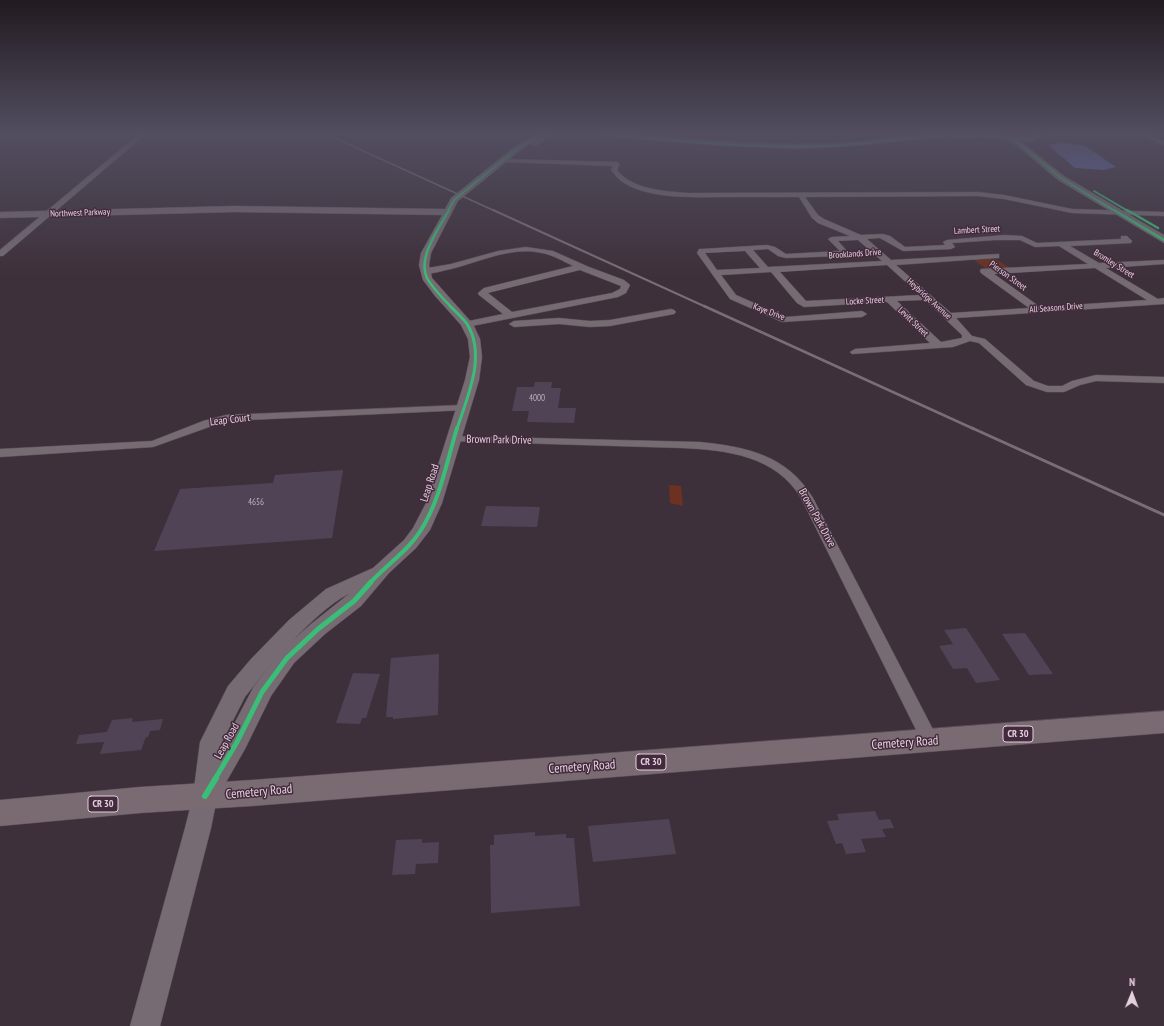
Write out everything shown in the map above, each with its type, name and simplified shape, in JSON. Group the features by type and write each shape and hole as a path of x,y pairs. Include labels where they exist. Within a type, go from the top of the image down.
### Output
{"main road":[{"path":"1067,182 1164,240"},
{"path":"1079,182 1164,232"},
{"name":"Cemetery Road","path":"0,813 140,800 1164,722"}],"street":[{"path":"0,254 87,182"},
{"path":"469,328 512,316 615,295 624,291 626,285 581,267 551,252 537,249 521,249 441,270 425,271 424,260 426,253 454,200 477,182"},
{"path":"628,182 651,190 675,194 978,194 1004,197 1068,211 1164,214"},
{"name":"Heybridge Avenue","path":"800,195 815,216 821,221 860,237 949,316 965,332 966,337"},
{"name":"Northwest Parkway","path":"0,215 231,209 448,212"},
{"name":"Lambert Street","path":"702,251 772,248 780,255 786,256 841,254 844,252 843,250 832,239 884,236 903,249 948,247 951,246 947,242 972,240 1016,238 1025,239 1034,245 1128,241 1124,238"},
{"name":"Pierson Street","path":"972,240 1018,270"},
{"name":"Bromley Street","path":"1061,244 1161,303"},
{"path":"747,248 770,270"},
{"name":"Kaye Drive","path":"702,251 734,297 785,320 862,314"},
{"name":"Pierson Street","path":"966,258 1038,310"},
{"name":"Brooklands Drive","path":"716,273 966,258 1002,259"},
{"path":"987,272 1164,262"},
{"path":"512,316 482,293 487,290 581,267"},
{"name":"Locke Street","path":"770,270 804,304 926,297"},
{"name":"Leap Road","path":"145,1026 205,796 238,742 262,692 287,658 318,629 354,601 382,569 410,544 421,530 434,503 475,368 475,348 469,328 461,316 432,285 425,271"},
{"name":"Levitt Street","path":"889,299 938,345"},
{"name":"All Seasons Drive","path":"949,316 1161,303"},
{"path":"469,328 559,321 590,324 610,323 671,312"},
{"path":"855,352 962,342 966,340 966,337 982,341 1030,383 1047,389 1064,389 1076,383 1096,378 1164,380"},
{"name":"Leap Court","path":"0,453 153,444 209,421 226,418 463,408"},
{"name":"Brown Park Drive","path":"453,439 689,445 732,449 764,459 785,471 790,475 807,498 930,741"}],"shaded area":[{"path":"993,258 1009,268 987,269 974,260 975,259"},
{"path":"669,485 681,486 683,506 670,503"}],"building":[{"path":"535,382 552,382 551,388 561,388 558,408 576,408 574,423 527,422 529,411 512,411 517,387 534,387"},
{"path":"343,470 332,538 154,551 180,489 273,483 275,475"},
{"path":"486,506 540,507 537,527 481,526"},
{"path":"966,628 1000,680 976,683 967,668 953,669 939,646 953,644 944,630"},
{"path":"1025,633 1053,674 1029,675 1002,634"},
{"path":"439,654 438,715 393,719 393,717 386,717 391,658"},
{"path":"353,673 380,674 366,718 362,718 360,724 336,723"},
{"path":"133,718 132,722 163,719 160,730 150,731 141,750 100,754 104,742 76,744 79,735 107,732 112,720"},
{"path":"875,811 879,820 890,819 894,828 882,829 886,837 861,839 866,852 846,854 842,843 836,844 827,821 839,820 837,814"},
{"path":"669,819 676,854 593,862 588,826"},
{"path":"535,832 535,836 566,834 566,838 574,838 580,906 491,913 490,845 494,845 494,835"},
{"path":"422,839 422,843 439,842 438,863 416,864 415,874 392,875 396,840"}],"railway":[{"path":"431,182 495,211"},
{"path":"493,210 706,307"},
{"path":"704,306 974,429"},
{"path":"972,428 1164,515"}],"cycle path":[{"path":"205,796 237,742 262,692 287,658 318,629 354,601 382,569 410,544 421,530 434,503 472,380 476,357 474,339 467,324 439,294 427,278 424,265 426,253 454,200 476,182"},
{"path":"1067,182 1164,240"},
{"path":"1094,191 1158,228"}]}
